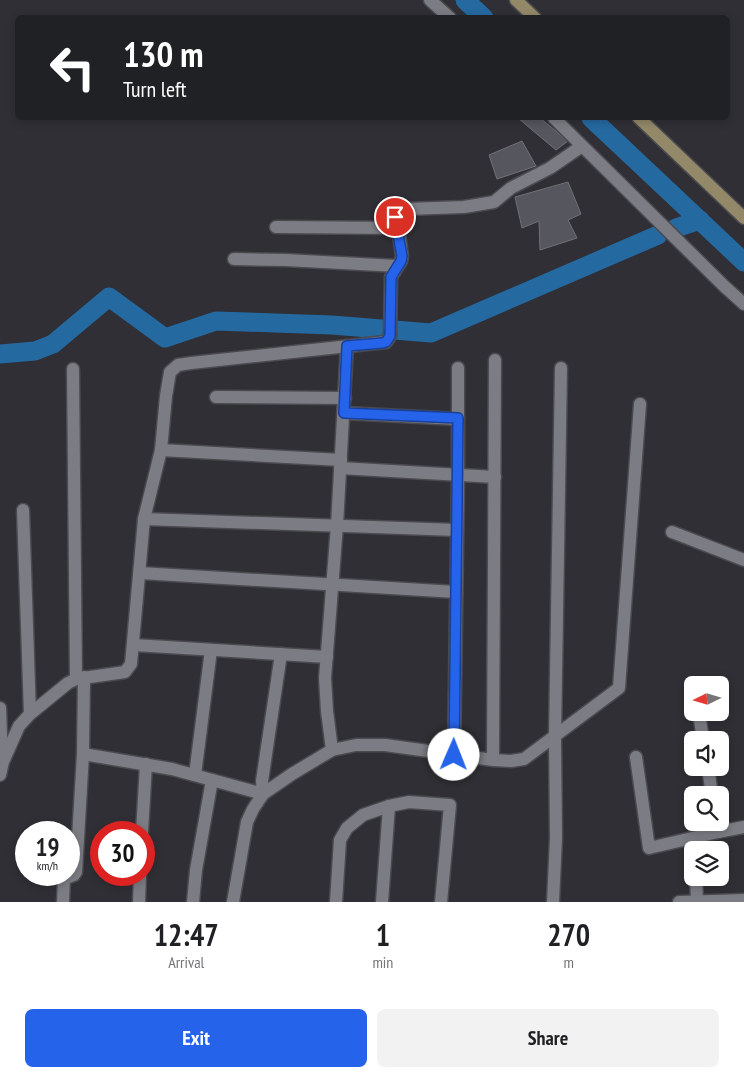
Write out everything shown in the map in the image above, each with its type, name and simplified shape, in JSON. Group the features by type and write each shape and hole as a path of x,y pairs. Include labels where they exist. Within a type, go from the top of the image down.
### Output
{"main road":[{"path":"516,0 532,15"},
{"path":"641,120 744,218"}],"street":[{"path":"430,0 447,15"},
{"path":"556,120 744,304"},
{"path":"2,762 19,726 30,714 68,683 80,678 125,672 131,664 144,519 162,450 166,396 170,372 178,365 386,342 390,330 391,277 402,256 396,213 399,210 464,207 494,202 511,188 550,168 582,146"},
{"path":"276,227 398,228"},
{"path":"234,259 397,266"},
{"path":"332,750 327,711 326,678 347,346"},
{"path":"493,760 495,360"},
{"path":"454,755 458,530 458,368"},
{"path":"553,902 556,838 555,736 561,368"},
{"path":"63,902 64,879 74,875 76,872 83,754 73,369"},
{"path":"216,397 345,398"},
{"path":"233,902 247,822 253,809 263,794 332,750 356,745 385,745 493,760 511,761 524,759 619,688 640,404"},
{"path":"344,413 458,418"},
{"path":"162,450 340,464 458,476 495,477"},
{"path":"23,510 30,714"},
{"path":"144,519 458,530"},
{"path":"672,532 744,560"},
{"path":"140,573 456,592"},
{"path":"134,645 327,657"},
{"path":"195,775 211,650"},
{"path":"263,794 262,781 281,654"},
{"path":"0,708 2,762 0,775"},
{"path":"83,754 172,769 263,794"},
{"path":"636,757 649,848 684,845"},
{"path":"143,821 146,764"},
{"path":"193,902 196,870 212,780"},
{"path":"336,902 340,840 347,828 363,815 408,802 450,805 441,902"},
{"path":"382,902 389,806"},
{"path":"729,827 744,827"},
{"path":"698,841 712,831"},
{"path":"139,902 140,886"},
{"path":"696,886 697,901"},
{"path":"679,902 744,900"}],"building":[{"path":"520,120 542,120 568,141 556,150"},
{"path":"522,141 536,166 497,179 489,155"},
{"path":"568,182 581,214 568,220 577,238 540,250 539,221 522,228 515,197"}],"waterway":[{"path":"465,0 481,15"},
{"path":"593,120 744,262"},
{"path":"676,228 700,220"},
{"path":"0,354 35,351 53,344 109,297 165,338 216,321 332,325 431,333 658,235"}],"route":[{"path":"395,217 402,256 391,277 390,336 386,342 382,343 347,346 344,413 458,418 454,755"}]}
